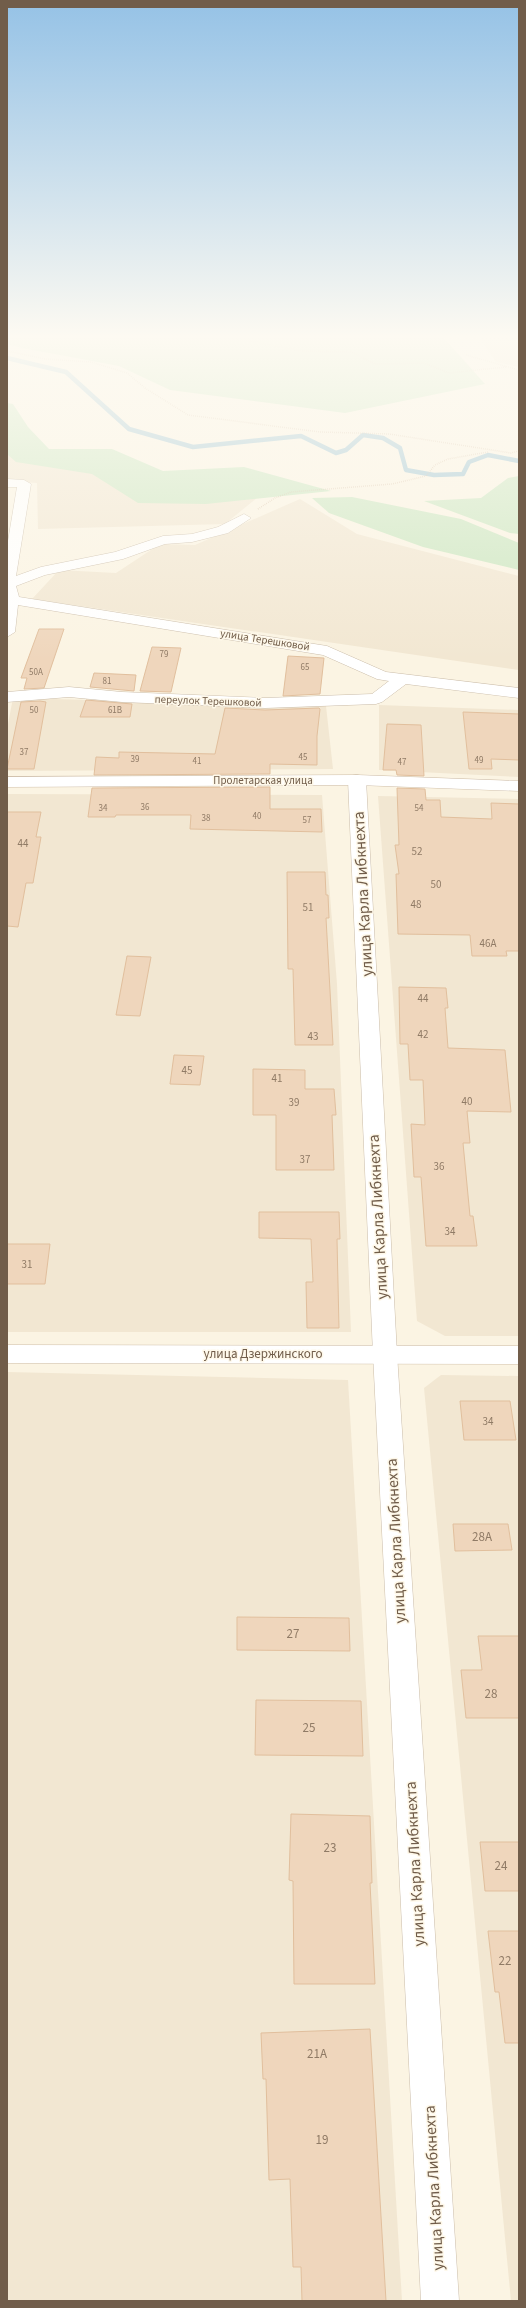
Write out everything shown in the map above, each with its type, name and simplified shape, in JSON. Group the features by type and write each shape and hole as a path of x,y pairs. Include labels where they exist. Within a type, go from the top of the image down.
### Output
{"street":[{"path":"7,484 24,484 9,594 7,632"},
{"path":"9,594 41,571 118,556 163,540 192,538 212,534 223,530 244,518"},
{"name":"улица Терешковой","path":"9,594 327,650 382,676 519,693"},
{"name":"переулок Терешковой","path":"7,697 69,692 122,697 265,703 376,699 402,678"},
{"name":"Пролетарская улица","path":"7,782 357,780 519,786"},
{"name":"улица Карла Либкнехта","path":"357,780 385,1354 440,2301"},
{"name":"улица Дзержинского","path":"7,1354 519,1355"}],"path":[{"path":"456,445 511,453 519,451"},
{"path":"244,518 274,498 291,492 392,484 427,475 435,466 448,459 479,452 496,451"}],"shaded area":[{"path":"7,446 258,497 225,524 38,529 37,483 7,481"},
{"path":"300,499 357,534 519,576 519,670 32,599 59,570 116,573 160,544 195,545"},
{"path":"13,698 326,706 333,769 7,771 7,729"},
{"path":"379,705 519,710 519,777 379,770"},
{"path":"7,794 322,795 337,984 351,1332 7,1332"},
{"path":"378,796 519,799 519,1336 445,1336 417,1321"},
{"path":"7,1372 348,1380 402,2301 7,2301"},
{"path":"441,1375 519,1376 519,2301 511,2301 424,1388"}],"green space":[{"path":"7,445 45,445 49,449 112,449 163,471 244,467 331,491 206,504 138,503 92,474 16,462 7,454"},
{"path":"519,476 519,534 510,533 424,501 481,498 508,478"},
{"path":"352,497 461,519 519,543 519,570 423,547 329,513 312,498"}],"building":[{"path":"39,629 64,629 44,688 24,689 27,678 21,678"},
{"path":"152,647 181,648 171,692 140,691"},
{"path":"288,656 324,658 320,694 283,696"},
{"path":"94,673 136,675 134,691 90,687"},
{"path":"86,700 132,704 130,717 80,717"},
{"path":"21,702 46,702 34,769 7,769"},
{"path":"225,708 265,710 319,708 317,765 270,764 270,774 94,775 96,757 119,758 119,752 215,754"},
{"path":"463,712 519,714 519,760 491,759 492,769 469,769"},
{"path":"387,724 421,725 424,776 397,775 396,770 383,770"},
{"path":"270,787 270,809 321,809 322,832 190,829 191,815 116,815 115,817 88,817 92,788"},
{"path":"397,788 425,789 426,800 440,800 441,817 492,819 491,803 519,804 519,951 506,951 507,956 472,956 470,935 398,934 396,874 399,874 395,845 399,845"},
{"path":"7,812 41,812 36,837 41,837 33,883 26,883 18,927 7,926"},
{"path":"287,872 325,872 326,895 328,895 329,918 326,918 333,1045 295,1045 293,969 288,969"},
{"path":"127,956 151,957 140,1016 116,1015"},
{"path":"399,987 446,988 448,1008 445,1008 448,1048 505,1050 511,1112 467,1111 470,1143 463,1143 470,1216 473,1216 477,1246 426,1246 421,1177 414,1177 411,1124 425,1125 423,1080 410,1080 408,1044 400,1044"},
{"path":"174,1055 204,1056 200,1085 170,1084"},
{"path":"253,1069 305,1070 305,1089 334,1089 336,1115 332,1115 334,1170 276,1170 276,1115 253,1115"},
{"path":"259,1212 339,1212 340,1239 337,1239 339,1328 307,1328 306,1282 313,1282 311,1239 259,1238"},
{"path":"7,1244 50,1244 45,1284 7,1284"},
{"path":"460,1401 510,1401 516,1440 464,1440"},
{"path":"453,1524 508,1524 512,1550 455,1551"},
{"path":"237,1617 349,1618 350,1651 237,1650"},
{"path":"478,1636 519,1636 519,1718 466,1718 461,1670 482,1670"},
{"path":"256,1700 361,1701 363,1756 255,1755"},
{"path":"291,1814 370,1816 372,1883 370,1883 375,1984 294,1984 293,1881 289,1880"},
{"path":"480,1842 519,1842 519,1891 485,1891"},
{"path":"488,1931 519,1931 519,2043 505,2043 499,1992 495,1992"},
{"path":"370,2029 386,2301 302,2301 301,2267 293,2267 290,2179 269,2180 266,2079 263,2079 261,2033"}],"waterway":[{"path":"185,445 193,447 216,445"},
{"path":"319,445 336,453 346,450 352,445"},
{"path":"394,445 400,448 406,470 434,475 463,474 469,462 488,455 519,461"}]}
